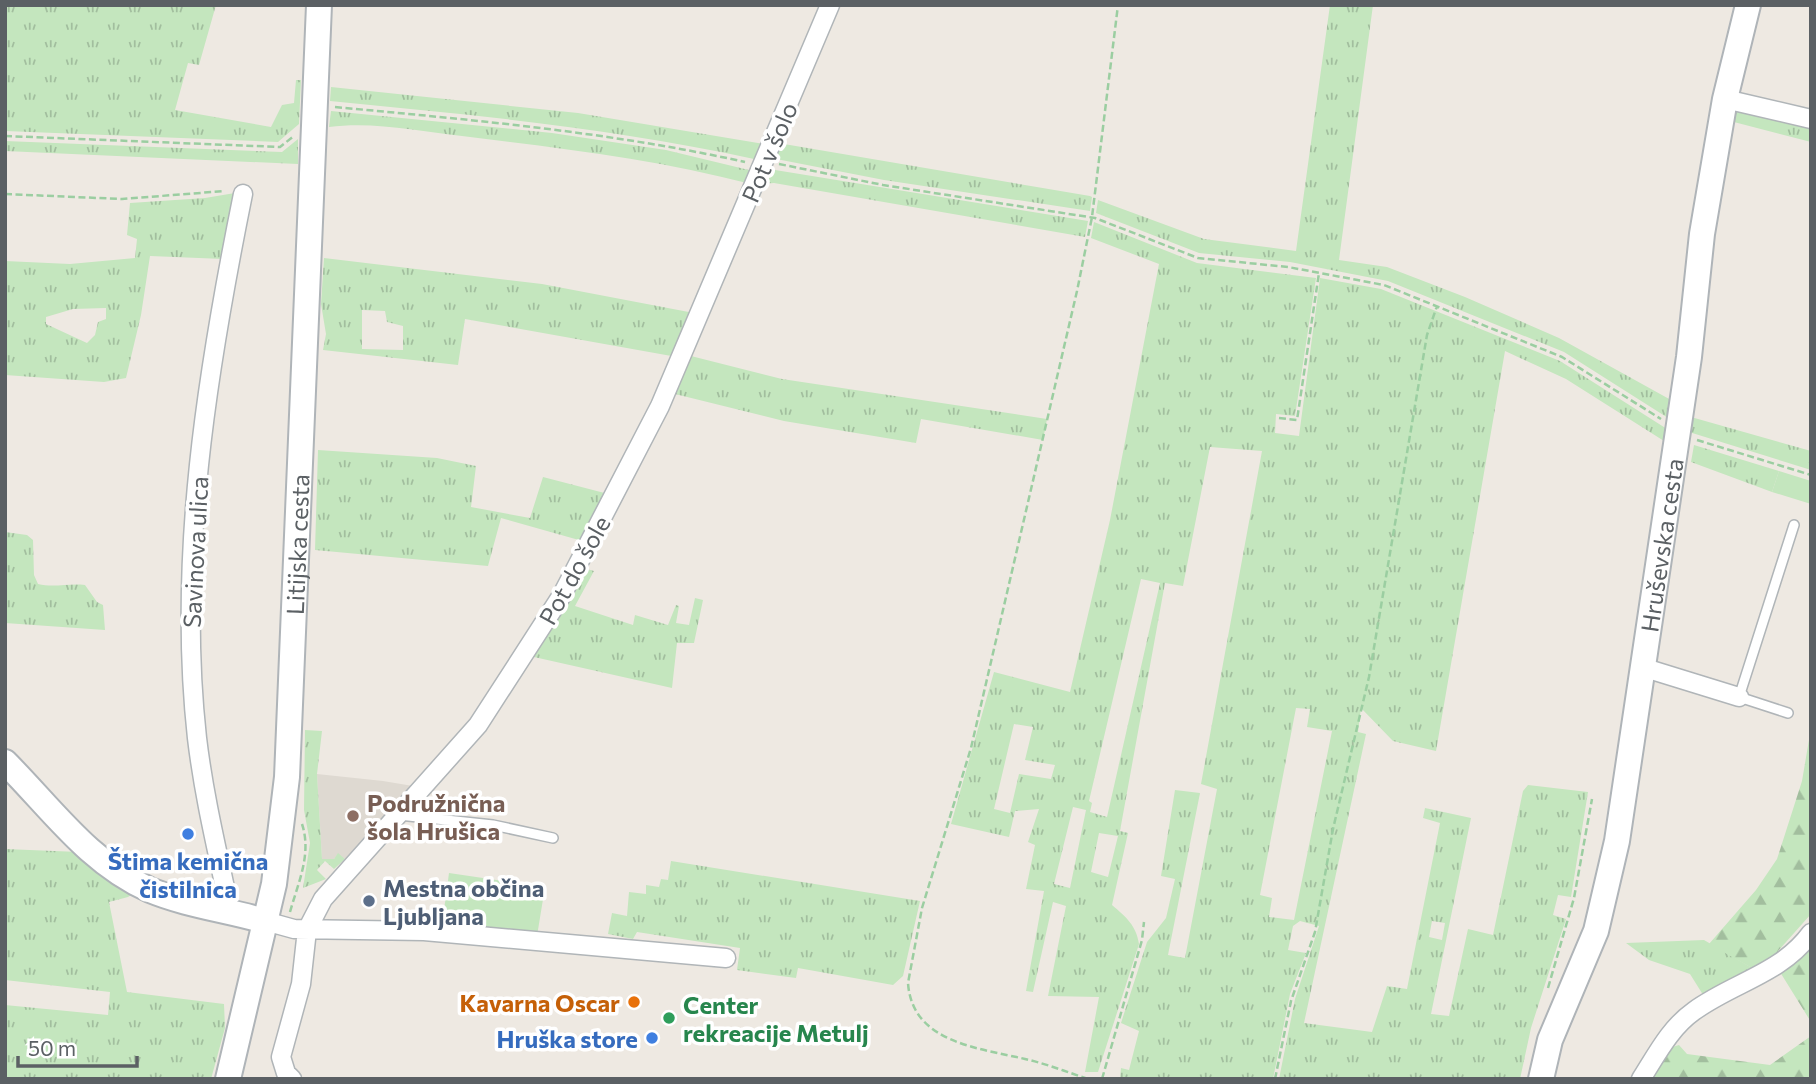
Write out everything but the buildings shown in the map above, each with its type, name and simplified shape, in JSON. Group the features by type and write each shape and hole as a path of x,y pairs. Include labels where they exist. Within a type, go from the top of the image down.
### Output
{"street":[{"name":"Litijska cesta","path":"228,1079 279,852 290,733 319,5"},
{"name":"Pot v šolo","path":"705,297 830,5"},
{"name":"Hruševska cesta","path":"1541,1079 1550,1040 1583,967 1601,914 1619,830 1689,356 1702,234 1725,99 1748,5"},
{"path":"1725,99 1811,119"},
{"name":"Savinova ulica","path":"230,911 197,737 191,650 195,494 236,192"},
{"name":"Pot do šole","path":"307,930 323,899 478,725 562,595 660,406 705,297"},
{"path":"1645,668 1739,697"},
{"path":"5,762 75,838 113,869 163,895 307,930 425,931 726,958"},
{"path":"292,1079 286,1073 281,1056 301,984 307,930"},
{"path":"1641,1079 1677,1025 1695,1010 1775,968 1790,957 1811,933"}],"lane":[{"path":"1788,713 1739,697 1794,525"},
{"path":"399,815 493,825 553,838"}],"path":[{"path":"1088,1079 1025,1059 974,1048 938,1034 917,1015 909,995 908,983 922,908 974,734 1029,505 1092,217 1118,5"},
{"path":"330,106 551,128 1092,217 1198,258 1319,273 1384,285 1562,357 1667,423"},
{"path":"5,136 280,147 299,131"},
{"path":"5,194 121,199 236,192"},
{"path":"1279,418 1297,420 1319,273"},
{"path":"1275,1079 1291,1001 1315,932 1334,829 1356,740 1427,335 1437,306"},
{"path":"1694,439 1811,475"},
{"path":"1546,997 1574,898 1592,799"},
{"path":"1102,1079 1142,940 1144,922"}],"shaded area":[{"name":"Podružnična šola Hrušica","path":"317,774 413,786 345,859 338,854 334,859 322,859"}],"green space":[{"path":"5,5 216,5 199,65 188,63 175,110 271,127 282,105 294,103 296,80 301,80 299,124 278,142 5,131"},
{"path":"1330,5 1373,5 1339,260 1387,267 1559,338 1671,400 1668,418 1564,352 1388,281 1290,262 1199,253 1096,213 1098,200 1204,239 1296,251"},
{"path":"331,87 578,113 764,144 758,159 754,159 596,131 330,101"},
{"path":"1743,108 1811,122 1811,142 1730,121 1732,111"},
{"path":"331,111 552,133 666,150 753,171 751,184 643,161 571,150 396,127 329,127"},
{"path":"298,139 298,164 5,151 5,141 282,152"},
{"path":"778,143 1090,196 1090,211 884,180 771,158"},
{"path":"769,169 1088,221 1085,237 774,183 761,184"},
{"path":"235,193 223,259 150,256 141,315 126,378 104,382 5,375 5,261 70,264 135,258 137,239 127,235 130,203 205,198","holes":["106,308 106,319 98,322 95,335 87,343 46,324 46,317 73,309"]},
{"path":"1094,222 1197,263 1316,278 1295,416 1276,414 1275,433 1299,436 1320,278 1381,289 1560,361 1667,429 1664,441 1566,379 1505,351 1436,751 1393,741 1361,708 1358,732 1366,734 1304,1023 1372,1032 1387,986 1407,989 1440,823 1423,818 1425,808 1471,818 1431,1014 1449,1016 1468,929 1493,935 1523,791 1528,785 1588,792 1571,897 1558,895 1553,915 1566,919 1531,1028 1520,1079 1279,1079 1295,999 1319,926 1300,921 1293,926 1288,950 1306,953 1290,994 1273,1079 1120,1079 1121,1068 1129,1070 1139,1031 1121,1023 1147,942 1166,918 1175,879 1161,876 1175,790 1200,793 1168,955 1185,958 1217,789 1201,784 1262,451 1210,447 1183,586 1165,583 1120,831 1128,833 1112,905 1133,926 1139,944 1098,1072 1085,1072 1099,997 1048,996 1066,906 1053,902 1033,992 1026,991 1044,891 1026,889 1035,845 1028,842 1039,809 1015,811 1009,837 951,824 994,672 1070,692 1110,520 1159,264 1091,238","holes":["1141,579 1160,583 1107,817 1090,812 1092,803 1089,801","1296,708 1310,709 1307,727 1332,731 1294,920 1269,917 1272,898 1260,895","1014,724 1033,727 1025,760 1055,765 1051,779 1019,774 1010,813 994,809","1073,807 1086,810 1070,888 1054,884","1099,833 1118,836 1108,877 1091,872","1432,921 1445,923 1442,940 1429,937"]},
{"path":"324,258 542,284 694,313 677,357 465,319 458,365 323,350 326,334 321,304","holes":["362,310 385,311 387,322 403,326 403,350 362,349"]},
{"path":"687,355 782,379 1047,419 1043,440 921,419 916,443 784,421 671,393"},
{"path":"1691,417 1811,451 1811,470 1689,432"},
{"path":"1694,445 1779,471 1772,492 1691,462"},
{"path":"318,450 437,458 476,466 471,507 530,518 543,477 616,496 593,544 501,518 488,566 315,550"},
{"path":"1779,471 1811,481 1811,504 1772,492"},
{"path":"5,532 27,535 33,540 34,575 38,584 85,585 97,602 103,605 105,630 5,623"},
{"path":"587,569 594,571 575,606 633,625 635,615 668,625 676,605 679,606 676,623 689,625 695,598 703,600 694,643 677,643 672,688 534,657"},
{"path":"1811,728 1811,914 1778,951 1781,959 1759,972 1709,944 1756,890 1777,859 1802,781"},
{"path":"305,730 322,731 317,774 322,859 334,859 338,853 345,859 334,869 325,861 317,870 326,879 303,888 310,843 304,810"},
{"path":"5,849 79,852 135,892 128,897 109,902 127,992 224,1004 225,1028 211,1079 5,1079 5,1005 108,1015 110,992 5,980"},
{"path":"671,861 920,901 903,976 893,985 798,968 796,978 737,970 740,948 637,932 633,939 608,934 612,913 627,916 629,892 646,894 646,885 659,887 661,879 668,880"},
{"path":"449,873 545,887 537,936 442,925"},
{"path":"1704,940 1759,972 1705,998 1690,974 1649,960 1626,943"},
{"path":"1811,946 1811,1022 1780,972"},
{"path":"1811,1036 1811,1079 1647,1079 1666,1049 1679,1045 1687,1054 1770,1065"}],"place":[{"name":"Podružnična šola Hrušica","path":"353,816"},
{"name":"Štima kemična čistilnica","path":"188,834"},
{"name":"Mestna občina Ljubljana","path":"369,901"},
{"name":"Kavarna Oscar","path":"634,1002"},
{"name":"Center rekreacije Metulj","path":"669,1018"},
{"name":"Hruška store","path":"652,1038"}]}
